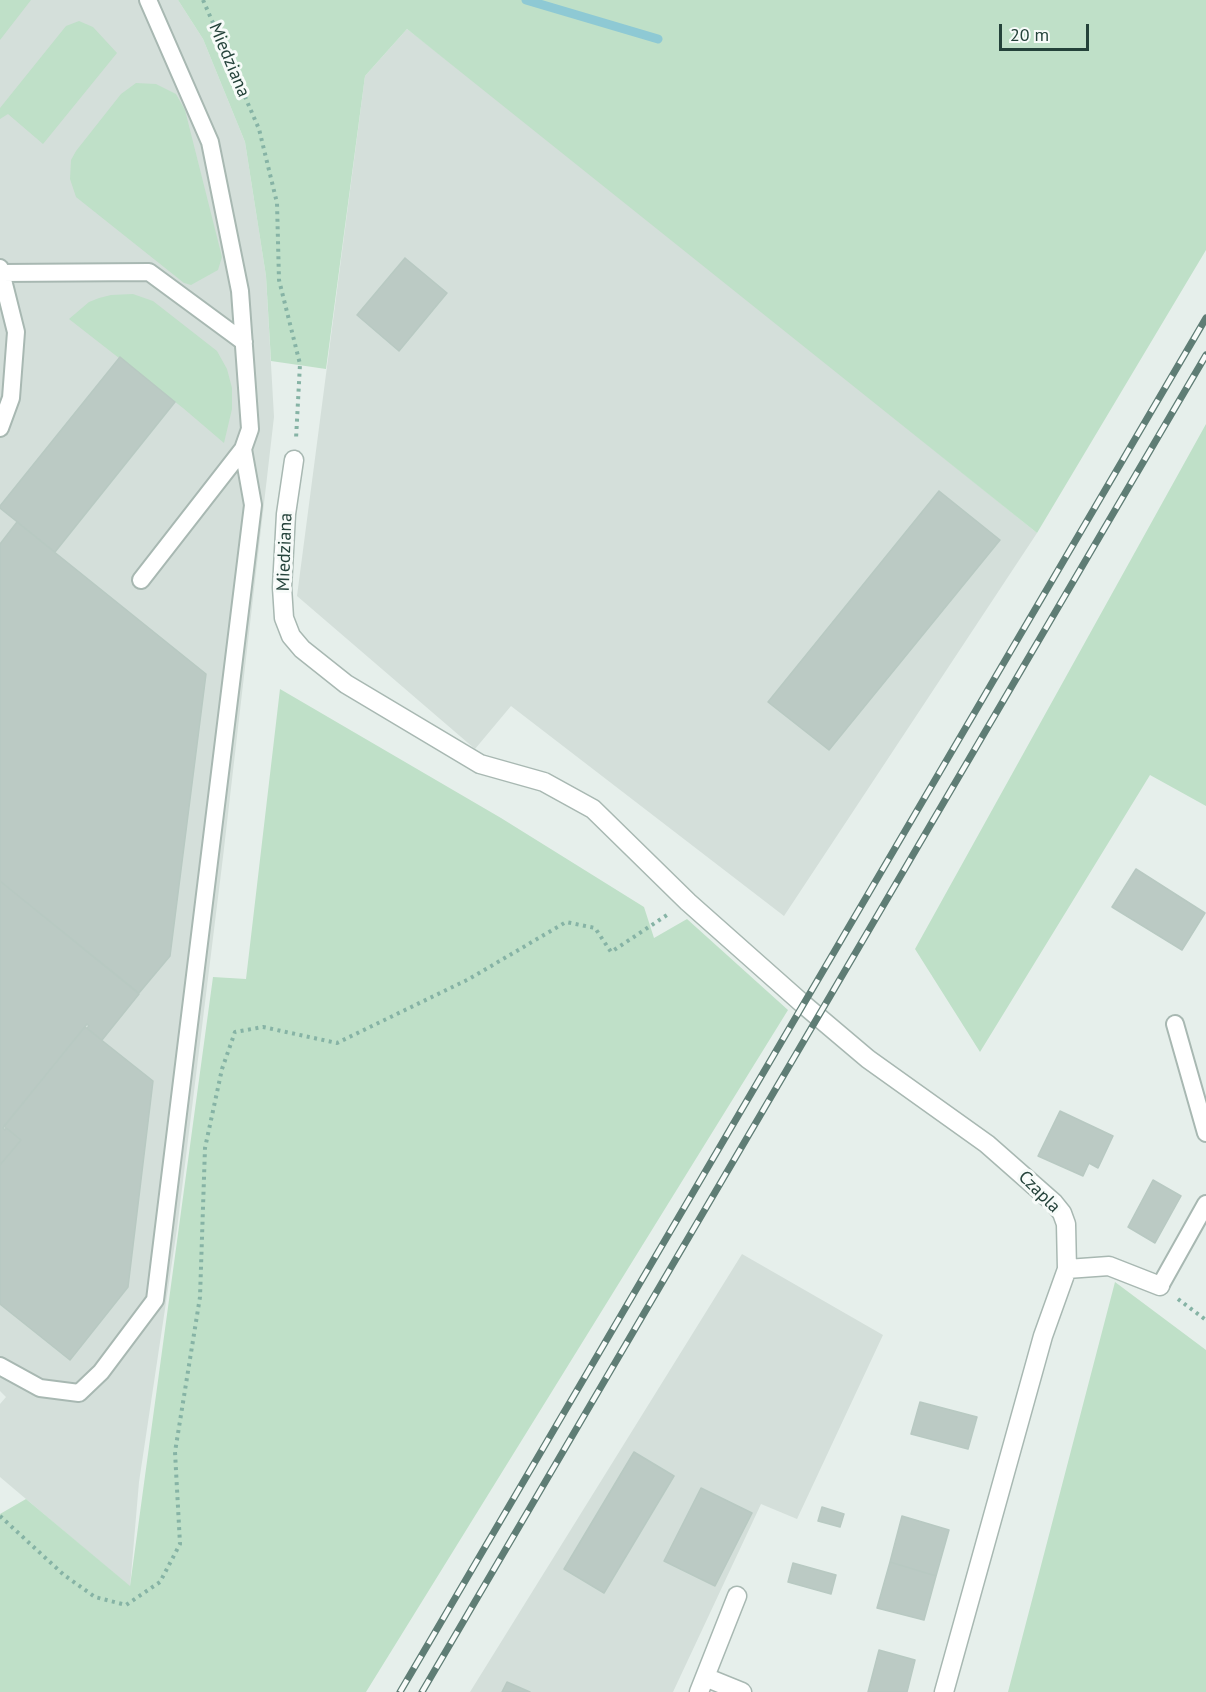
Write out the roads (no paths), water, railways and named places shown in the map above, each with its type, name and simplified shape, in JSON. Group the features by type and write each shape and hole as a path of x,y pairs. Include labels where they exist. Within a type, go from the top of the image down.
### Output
{"street":[{"name":"Miedziana","path":"294,460 286,514 282,587 285,618 291,636 302,650 345,684 480,764 544,782 594,808 688,902"},
{"name":"Czapla","path":"688,902 868,1059 987,1144 1054,1203 1066,1224 1067,1269 1043,1336 945,1692"},
{"path":"1067,1269 1109,1266 1160,1286"},
{"path":"737,1596 702,1685 742,1692"}],"lane":[{"path":"141,580 243,449 250,429 240,291 210,142 148,0"},
{"path":"0,428 11,398 16,332 1,271 149,272 244,342"},
{"path":"0,1366 40,1388 80,1393 101,1372 155,1300 253,505 243,449"},
{"path":"1175,1024 1206,1133"},
{"path":"1160,1286 1206,1204"}],"waterway":[{"path":"526,0 658,39"}],"railway":[{"path":"400,1692 1206,318"},
{"path":"422,1692 1206,355"}]}
